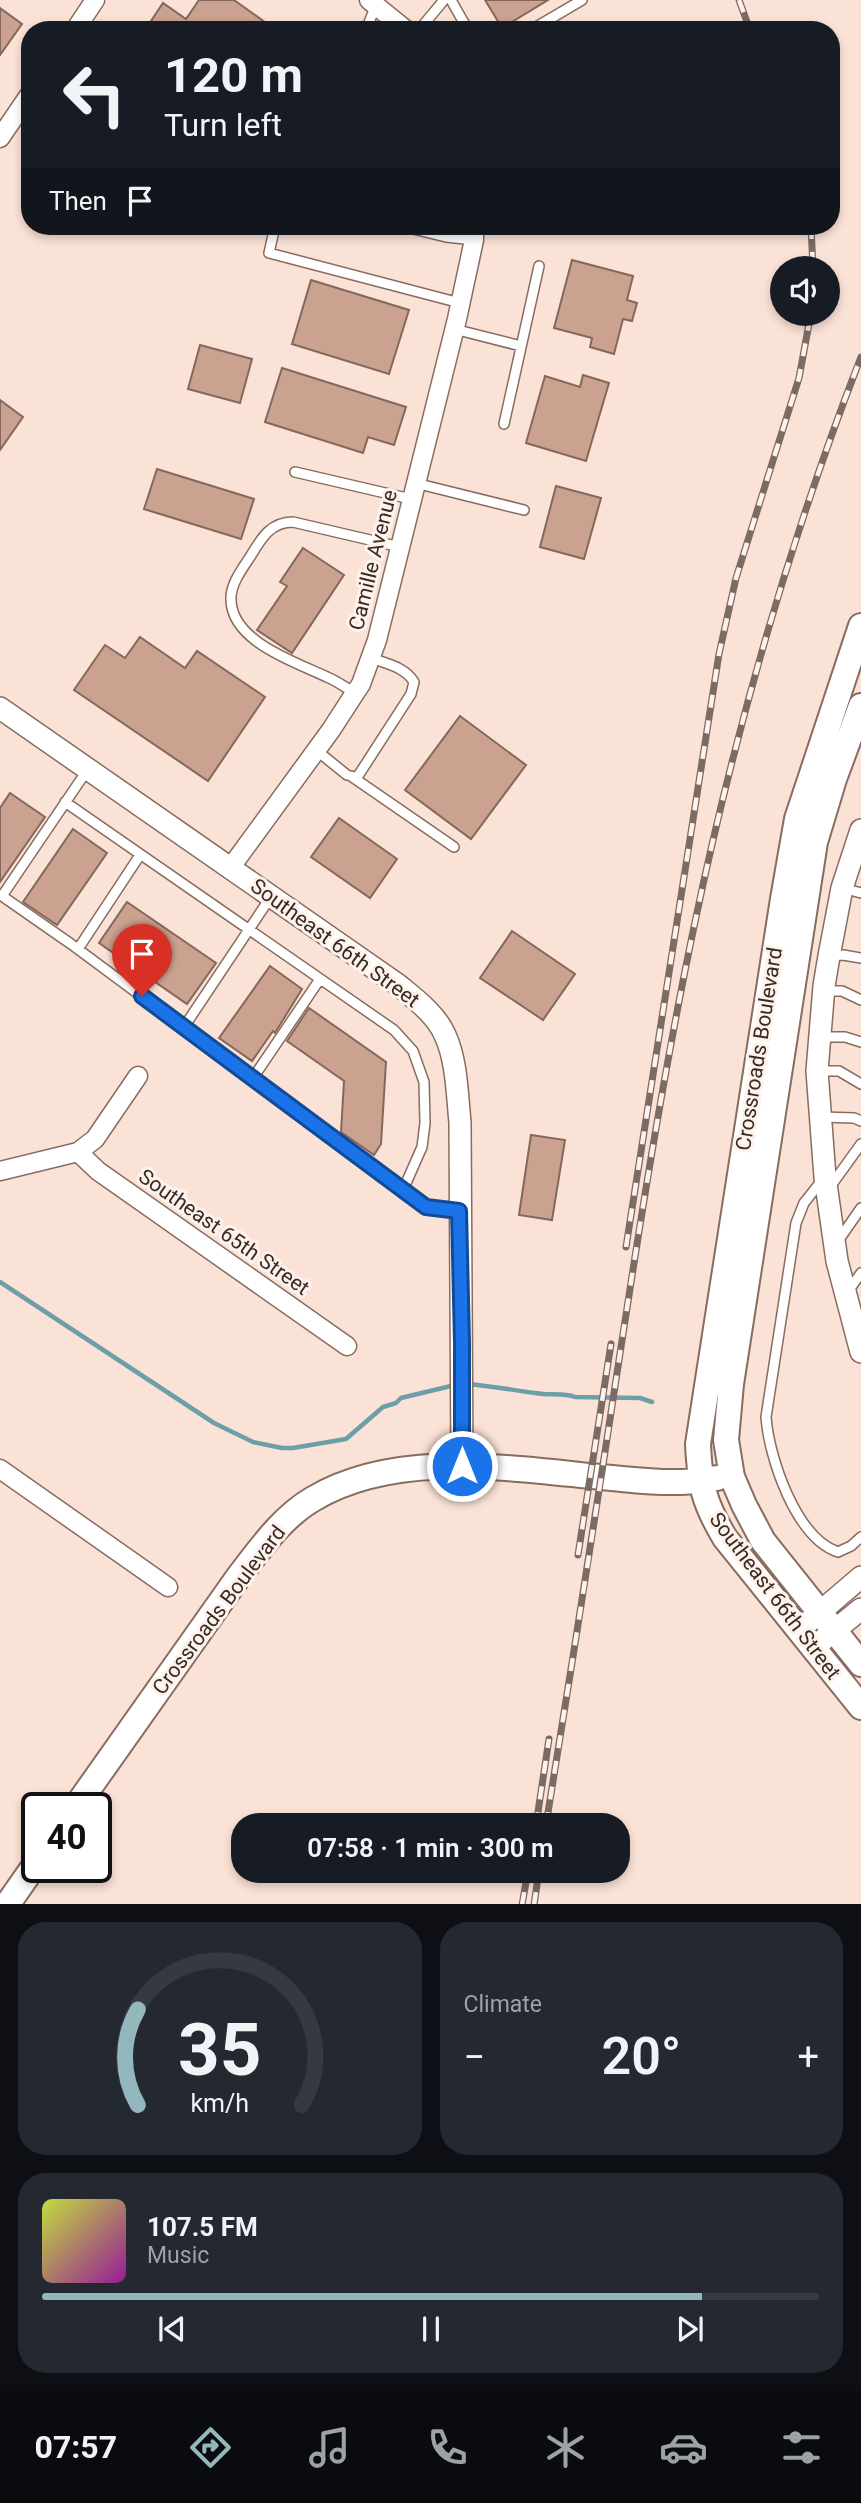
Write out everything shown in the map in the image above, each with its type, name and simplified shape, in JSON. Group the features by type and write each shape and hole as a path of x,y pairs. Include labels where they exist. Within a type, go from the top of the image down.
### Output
{"main road":[{"name":"Crossroads Boulevard","path":"700,1480 698,1444 790,854 809,780 861,626"},
{"name":"Crossroads Boulevard","path":"86,1792 239,1576 288,1518 312,1499 373,1475 416,1468 462,1466 679,1482 732,1477 726,1440 731,1384 815,842 834,779 861,706"},
{"name":"Southeast 66th Street","path":"732,1477 763,1541 861,1664"},
{"name":"Southeast 66th Street","path":"700,1480 709,1511 726,1538 861,1707"},
{"path":"8,1904 23,1883"}],"street":[{"path":"81,21 95,0"},
{"path":"373,3 395,21"},
{"path":"0,138 21,110"},
{"name":"Camille Avenue","path":"230,867 355,693 377,640 454,329 474,235"},
{"name":"Southeast 66th Street","path":"0,708 397,984 426,1008 445,1034 454,1070 460,1122 462,1466"},
{"path":"859,841 851,891 829,956 823,991 817,1071 819,1117 835,1244 845,1294 860,1342"},
{"path":"0,1171 78,1152 95,1139 138,1076"},
{"name":"Southeast 65th Street","path":"78,1152 97,1171 347,1346"},
{"path":"0,1469 168,1587"},
{"path":"806,1639 827,1621 861,1577"},
{"path":"827,1621 861,1609"}],"lane":[{"path":"426,21 444,0"},
{"path":"451,0 463,21"},
{"path":"546,21 582,0"},
{"path":"368,21 373,3"},
{"path":"273,235 269,253 460,303"},
{"path":"504,424 539,266"},
{"path":"454,329 521,346"},
{"path":"295,471 524,510"},
{"path":"355,693 330,678 282,657 251,636 240,626 232,613 230,598 236,579 260,541 280,522 302,524 400,547"},
{"path":"351,776 358,776 411,694 414,682 402,669 370,658"},
{"path":"316,750 347,775 454,847"},
{"path":"88,769 2,896 78,949 426,1207 459,1211"},
{"path":"65,802 394,1030 413,1051 424,1082 425,1122 422,1147 403,1190"},
{"path":"78,949 140,855"},
{"path":"184,1027 271,896"},
{"path":"829,956 861,958"},
{"path":"253,1079 320,979"},
{"path":"823,991 842,991 861,1000"},
{"path":"820,1037 845,1037 861,1041"},
{"path":"817,1071 839,1071 861,1084"},
{"path":"819,1117 854,1118 861,1121"},
{"path":"861,1144 826,1184 804,1203 796,1223 766,1417 772,1457 791,1502 818,1540 826,1548 838,1552 861,1537"},
{"path":"835,1244 861,1208"},
{"path":"845,1294 861,1273"}],"building":[{"path":"199,0 234,0 263,21 151,21 163,3 186,19"},
{"path":"485,0 548,0 514,21 498,21"},
{"path":"0,8 21,25 0,55"},
{"path":"572,260 633,276 627,300 637,303 632,321 623,319 614,354 590,347 592,338 554,328"},
{"path":"311,280 409,310 389,374 292,344"},
{"path":"200,345 252,359 240,403 188,389"},
{"path":"282,368 406,407 394,445 368,437 363,453 265,422"},
{"path":"583,375 609,383 586,461 526,443 545,376 580,387"},
{"path":"0,400 23,417 0,450"},
{"path":"157,469 254,499 241,539 144,509"},
{"path":"556,486 601,498 584,559 540,547"},
{"path":"303,548 344,575 292,653 257,630 287,586 280,582"},
{"path":"140,637 185,668 197,651 265,697 208,781 74,690 105,645 125,658"},
{"path":"460,716 526,765 471,839 405,790"},
{"path":"10,793 45,817 0,882 0,808"},
{"path":"339,818 397,859 370,898 311,857"},
{"path":"73,829 107,853 57,925 23,902"},
{"path":"127,902 216,963 187,1004 99,943"},
{"path":"512,931 575,974 543,1020 480,978"},
{"path":"270,966 302,989 275,1033 273,1031 252,1061 219,1038"},
{"path":"309,1008 386,1062 381,1144 374,1155 341,1132 344,1081 287,1041"},
{"path":"531,1135 565,1140 552,1220 519,1215"}],"waterway":[{"path":"0,1282 214,1423 253,1442 293,1448 346,1439 383,1407 396,1403 401,1398 455,1385"},
{"path":"467,1384 575,1397 640,1398 652,1402"}],"railway":[{"path":"739,0 747,21"},
{"path":"811,235 812,256"},
{"path":"626,1247 719,654 736,578 799,378 809,326"},
{"path":"548,1813 646,1187 695,922 728,779 766,636 811,495 861,357"},
{"path":"578,1555 611,1344"},
{"path":"538,1813 549,1739"},
{"path":"522,1904 526,1883"},
{"path":"534,1904 537,1883"}],"route":[{"path":"142,996 426,1207 459,1211 462,1466"}]}
